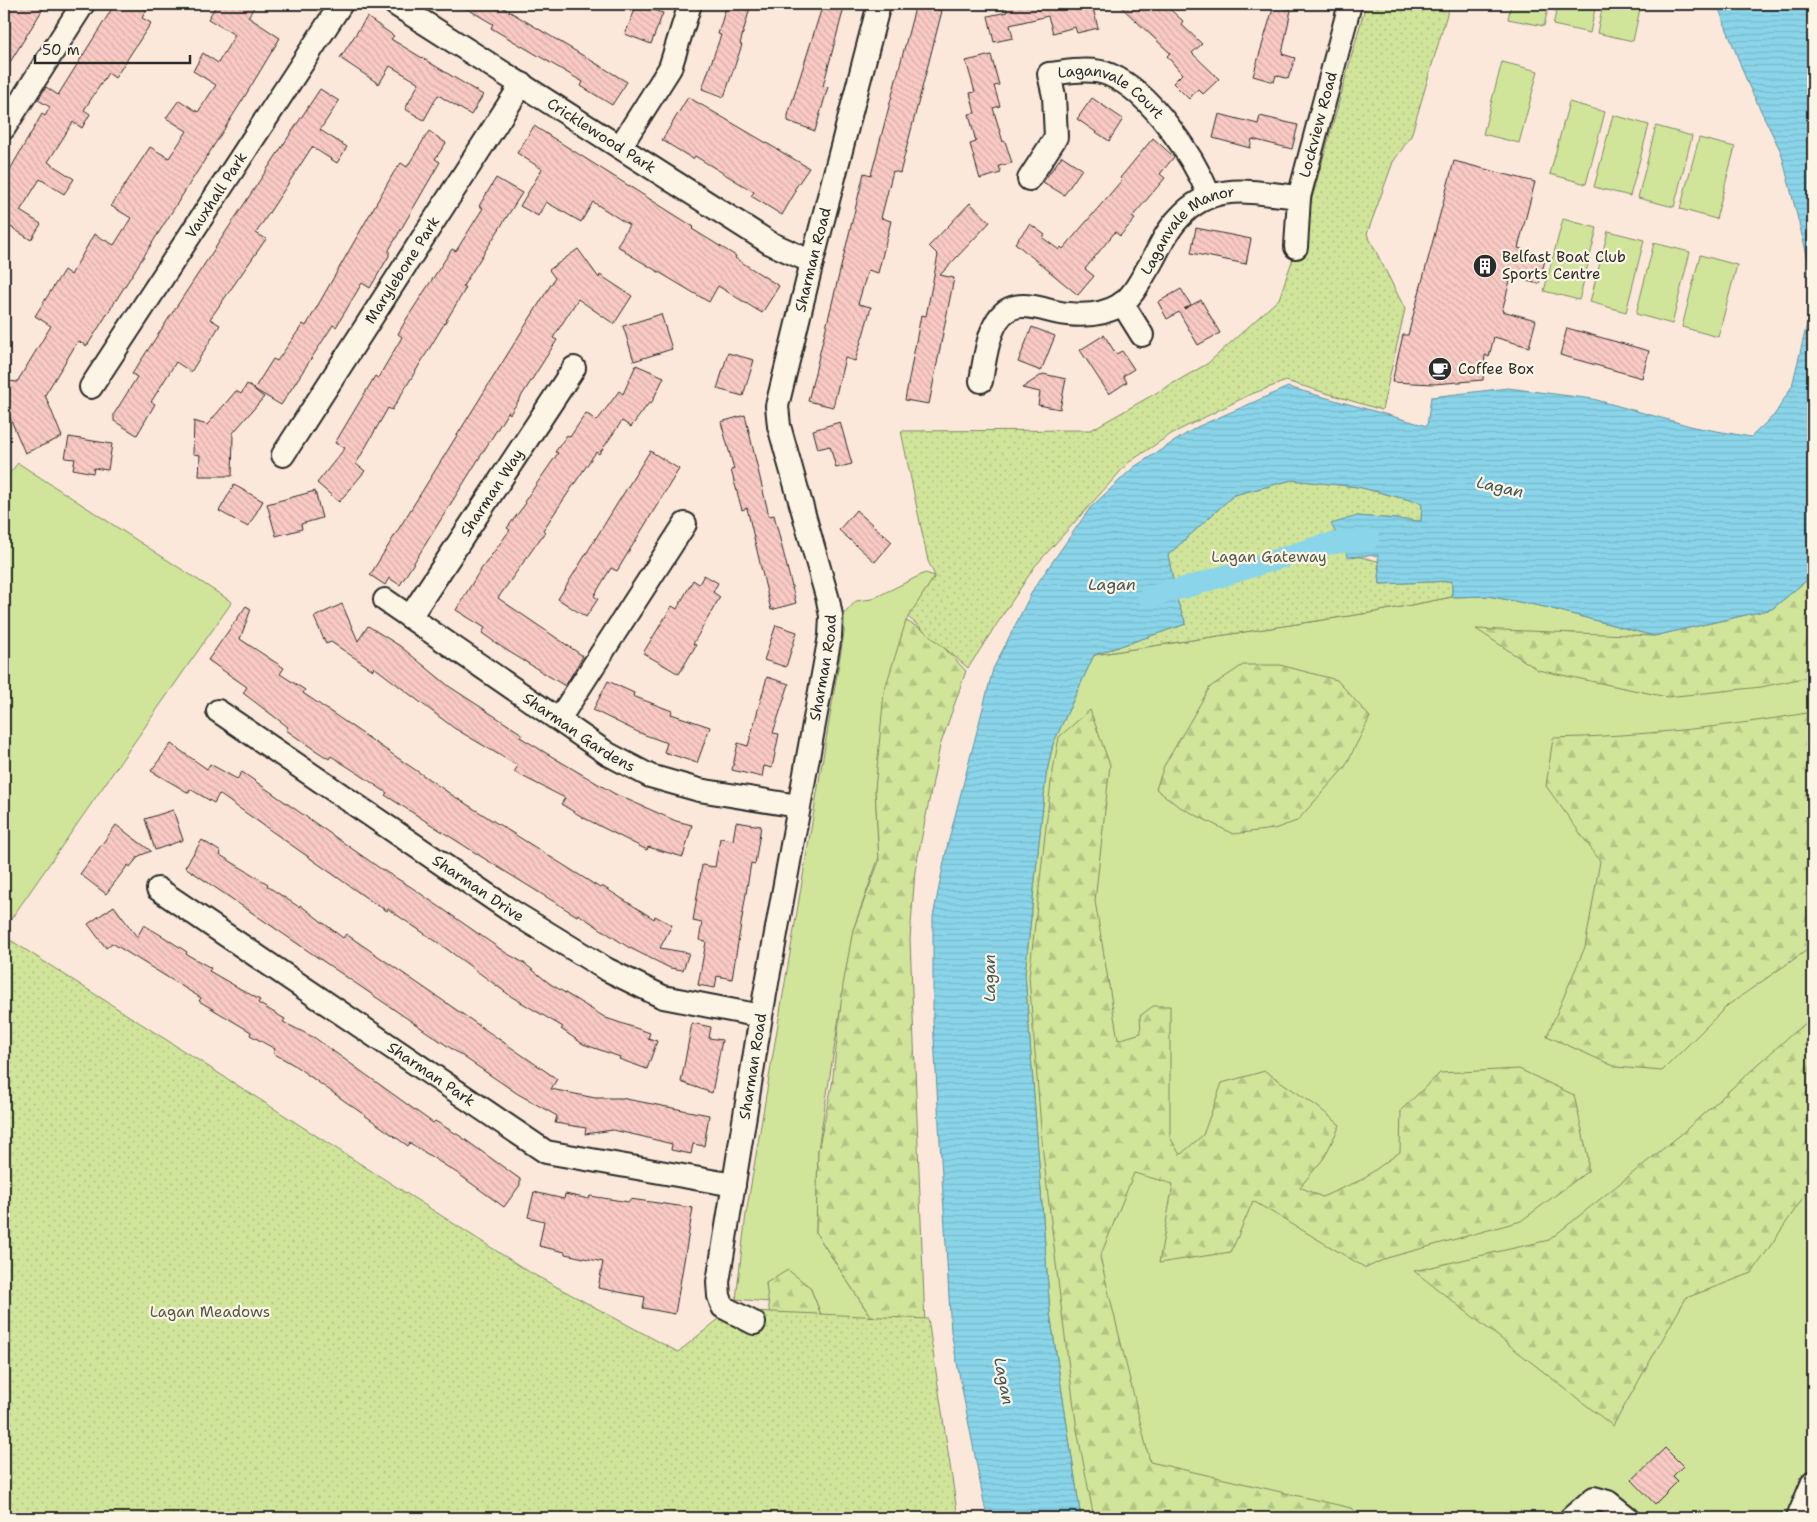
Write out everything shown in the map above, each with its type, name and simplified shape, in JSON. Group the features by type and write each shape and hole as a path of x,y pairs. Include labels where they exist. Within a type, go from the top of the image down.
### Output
{"street":[{"path":"4,128 83,4"},
{"name":"Vauxhall Park","path":"91,387 341,4"},
{"name":"Cricklewood Park","path":"395,4 770,243 812,262"},
{"path":"620,147 670,68 690,4"},
{"name":"Sharman Road","path":"754,1323 723,1307 719,1296 718,1282 761,1016 830,636 831,616 779,426 778,406 812,262 879,4"},
{"name":"Lockview Road","path":"1296,247 1299,197 1350,4"},
{"name":"Laganvale Court","path":"1030,178 1056,137 1054,96 1049,74 1089,71 1109,75 1128,86 1144,100 1186,150 1200,174 1209,195"},
{"name":"Marylebone Park","path":"284,455 522,84"},
{"name":"Laganvale Manor","path":"981,381 993,328 1001,316 1022,305 1033,305 1067,314 1086,314 1102,312 1122,303 1131,296 1178,218 1193,204 1209,195 1239,192 1299,197"},
{"path":"1122,303 1142,335"},
{"name":"Sharman Way","path":"410,617 574,368"},
{"path":"560,719 685,524"},
{"name":"Sharman Gardens","path":"385,600 560,719 608,754 650,776 699,790 798,806"},
{"name":"Sharman Drive","path":"218,711 508,910 606,969 663,997 761,1016"},
{"name":"Sharman Park","path":"158,890 546,1152 734,1185"},
{"path":"1798,1518 1813,1482"},
{"path":"1571,1518 1594,1498 1608,1502 1628,1518"}],"green space":[{"path":"1366,4 1450,4 1411,136 1393,162 1367,234 1405,309 1382,410 1286,381 1249,395 1171,434 1128,463 1035,566 968,668 908,617 935,576 928,561 901,431 1091,430 1207,364 1279,299 1306,220"},
{"path":"1511,4 1549,4 1544,26 1508,19"},
{"path":"1558,4 1596,4 1590,33 1553,25"},
{"path":"1603,4 1641,4 1633,41 1597,33"},
{"path":"1502,62 1538,71 1519,143 1483,134"},
{"path":"1569,102 1605,112 1586,184 1550,174"},
{"path":"1613,115 1649,125 1630,196 1594,187"},
{"path":"1656,126 1692,136 1674,207 1638,198"},
{"path":"1699,138 1735,147 1716,219 1680,209"},
{"path":"1563,219 1597,228 1579,300 1544,291"},
{"path":"1608,231 1644,240 1626,312 1590,302"},
{"path":"1654,243 1690,252 1672,324 1636,314"},
{"path":"1700,255 1737,265 1718,337 1682,327"},
{"path":"18,463 232,602 4,929 4,480"},
{"name":"Lagan Gateway","path":"1292,480 1358,487 1422,503 1421,521 1357,516 1351,555 1378,561 1380,584 1452,581 1452,597 1375,612 1094,655 1186,624 1177,600 1168,555 1234,495"},
{"path":"925,573 935,576 906,621 875,790 879,857 853,930 818,1150 816,1233 878,1328 835,1350 810,1287 766,1283 769,1302 736,1299 746,1214 844,633 844,614 856,601 872,599"},
{"path":"1813,575 1813,676 1761,687 1667,697 1538,670 1476,629 1654,636 1772,609"},
{"path":"1488,596 1545,607 1654,636 1772,609 1813,604 1813,1518 1081,1518 1050,1313 1025,974 1046,776 1053,744 1094,655 1375,612 1452,597"},
{"path":"906,621 931,634 966,671 940,746 915,871 910,939 928,1402 623,1518 774,1351 766,1283 788,1270 810,1287 835,1350 878,1328 816,1233 818,1150 832,1085 843,985 853,930 879,861 875,790 884,692"},
{"path":"1243,665 1280,665 1337,680 1370,717 1345,767 1297,821 1274,829 1233,834 1178,806 1156,789 1164,766 1210,687"},
{"path":"1090,710 1110,765 1095,901 1118,1040 1141,1033 1140,1016 1153,1006 1170,1006 1170,1137 1180,1155 1203,1135 1222,1083 1265,1071 1318,1107 1340,1125 1324,1158 1300,1187 1322,1197 1361,1180 1400,1152 1401,1110 1440,1073 1519,1069 1574,1095 1588,1157 1588,1171 1521,1221 1387,1258 1366,1268 1253,1201 1231,1252 1159,1263 1173,1184 1134,1173 1100,1257 1150,1462 1351,1508 1362,1518 1094,1518 1077,1430 1060,1298 1043,1153 1029,977 1051,782 1059,737"},
{"path":"1813,712 1813,946 1728,1005 1662,1071 1616,1067 1547,1036 1585,947 1600,861 1546,786 1553,738 1683,730"},
{"name":"Lagan Meadows","path":"4,936 531,1273 678,1352 730,1310 928,1319 958,1518 4,1518"},
{"path":"1813,1018 1813,1183 1752,1273 1686,1298 1613,1426 1414,1271 1549,1240 1679,1136 1794,1032"}],"water":[{"name":"Lagan","path":"1717,4 1813,4 1813,575 1772,609 1654,636 1545,607 1488,596 1452,597 1452,581 1380,584 1378,555 1348,557 1331,524 1357,516 1421,521 1422,503 1358,487 1292,480 1234,495 1168,555 1177,600 1186,624 1094,655 1053,744 1046,776 1025,974 1050,1313 1081,1518 987,1518 951,1332 933,1020 933,917 947,847 993,669 1034,588 1090,508 1134,467 1197,427 1288,387 1427,426 1431,397 1508,388 1593,399 1694,427 1751,437 1775,414 1792,386 1807,324 1809,263 1781,152 1748,84"}],"building":[{"path":"4,4 46,4 4,72"},
{"path":"115,4 150,4 142,18 151,23 115,78 108,73 84,110 90,114 82,128 73,122 48,162 74,179 64,194 40,179 20,211 41,224 31,240 11,227 4,238 4,180 42,114 45,116 50,107 38,100 46,87 58,95"},
{"path":"217,4 256,4 248,17 280,38 87,346 78,341 45,395 62,437 25,453 5,406 9,381 17,382 51,326 35,316 64,270 71,275 94,234 114,245 131,218 111,206 150,147 169,158 187,131 166,118 179,100 198,112 216,85 193,71 203,53 218,63 235,35 208,19"},
{"path":"459,4 497,4 627,82 612,105 581,86 583,82 491,28 493,24"},
{"path":"727,4 751,4 740,44 742,45 724,97 702,89 721,35 718,34"},
{"path":"823,4 845,4 823,86 828,87 815,131 788,121 788,115"},
{"path":"916,4 942,11 900,173 893,171 881,218 891,221 878,273 868,270 858,304 871,307 855,361 845,358 833,407 808,401 864,173 871,175"},
{"path":"1005,4 1092,4 1098,28 1077,33 1075,27 1053,33 1048,16 1010,25 1013,38 994,42 988,16 1007,12"},
{"path":"1118,4 1164,4 1183,21 1181,24 1202,44 1192,53 1219,79 1203,94 1198,89 1189,99 1173,83 1182,74 1167,56 1170,53"},
{"path":"637,5 663,13 651,44 625,34"},
{"path":"1274,5 1291,10 1282,54 1295,58 1288,79 1276,75 1274,82 1253,76"},
{"path":"367,17 394,36 391,39 483,95 471,115 438,95 424,120 405,109 419,83 390,66 379,84 340,58"},
{"path":"991,55 999,85 994,86 1000,106 993,108 1003,142 1005,141 1012,163 999,166 1001,173 980,179 970,144 976,142 969,114 975,113 970,93 975,92 966,61"},
{"path":"320,89 339,101 320,130 347,147 337,163 312,147 256,233 266,239 210,319 220,325 191,372 176,362 151,402 155,404 137,435 114,421 114,414 137,377 132,374"},
{"path":"688,97 809,168 794,190 796,191 782,215 751,196 754,192 695,156 693,159 662,140"},
{"path":"1092,98 1123,119 1109,141 1077,119"},
{"path":"1219,114 1258,124 1260,116 1298,125 1292,149 1252,139 1250,148 1213,138"},
{"path":"534,126 694,227 692,229 736,256 735,258 779,286 762,313 718,286 709,302 625,252 617,246 629,225 593,202 581,222 546,202 538,216 520,206 542,169 517,153"},
{"path":"429,131 446,143 435,159 440,162 389,250 389,256 370,288 362,283 336,327 333,325 281,405 254,389 273,359 277,361 303,324 306,326 394,172 401,163 407,167"},
{"path":"1153,138 1174,157 1160,174 1165,178 1132,217 1135,219 1120,236 1115,232 1085,269 1094,276 1078,295 1015,243 1030,224 1045,235 1043,238 1059,250 1061,247 1063,249 1122,180 1120,178"},
{"path":"1062,156 1082,169 1064,195 1043,182"},
{"name":"Belfast Boat Club Sports Centre","path":"1454,161 1535,182 1518,248 1546,256 1539,284 1511,277 1502,311 1536,320 1529,347 1494,337 1489,357 1485,355 1483,380 1434,384 1392,382 1403,335 1408,335"},
{"path":"496,178 522,193 463,286 466,288 392,410 388,408 356,464 365,471 339,502 317,483 345,448 335,443 375,376 378,378 402,337 398,334 407,318 452,249 456,251 483,208 479,206"},
{"path":"970,203 990,222 940,275 954,278 929,404 905,400 921,315 926,316 938,255 929,246"},
{"path":"1196,228 1251,239 1246,264 1191,253"},
{"path":"578,249 599,278 600,275 632,296 614,324 578,299 553,338 557,340 510,414 508,412 400,585 389,578 385,585 370,575 555,278 549,270"},
{"path":"1181,289 1191,305 1184,309 1201,300 1220,333 1198,345 1179,312 1167,319 1158,302"},
{"path":"661,314 672,349 634,361 623,326"},
{"path":"1032,327 1055,336 1041,371 1018,362"},
{"path":"1567,328 1649,351 1642,378 1560,355"},
{"path":"1104,335 1116,354 1122,351 1134,369 1123,376 1127,382 1109,394 1080,350"},
{"path":"728,353 754,360 743,396 717,389"},
{"path":"636,365 664,377 651,404 649,403 631,427 622,421 599,454 596,452 543,530 545,532 498,598 583,656 565,686 503,648 482,633 485,628 456,610 479,572 510,530 507,528 526,503 524,502 558,453 555,452 567,435 570,437 586,413 597,421 619,391 623,394"},
{"path":"1043,374 1066,379 1060,409 1038,405 1040,392 1022,388"},
{"path":"247,384 264,397 233,433 232,476 199,476 200,455 193,454 194,421 207,425 236,391 241,394"},
{"path":"745,415 769,516 774,515 796,603 771,610 747,508 742,510 731,470 734,469 721,422"},
{"path":"840,422 852,464 836,468 830,446 818,449 813,430"},
{"path":"69,437 112,444 108,470 94,468 93,473 73,469 75,459 65,458"},
{"path":"650,451 679,469 617,571 611,568 594,596 598,599 586,617 558,599"},
{"path":"234,485 263,501 248,527 219,511"},
{"path":"315,491 322,518 301,524 302,529 276,536 267,504"},
{"path":"856,510 892,542 875,562 839,530"},
{"path":"704,575 718,583 713,592 720,597 693,644 696,645 679,674 643,653 672,606 677,609 693,580 699,584"},
{"path":"342,604 358,641 368,626 400,646 450,687 522,734 520,737 546,753 615,794 676,821 692,825 683,857 648,847 647,850 584,818 561,804 565,798 514,772 518,766 454,728 374,667 373,670 331,642 326,644 314,617"},
{"path":"246,606 251,609 240,639 284,668 280,674 305,690 303,693 452,795 600,888 602,886 654,919 655,916 672,925 660,948 689,953 683,970 670,968 628,947 578,914 577,916 485,859 385,795 387,793 359,774 331,756 329,759 286,730 288,727 243,693 247,687 208,660"},
{"path":"776,625 797,632 786,667 764,660"},
{"path":"767,677 789,684 773,733 779,734 772,768 764,766 762,777 732,770 738,743 748,746"},
{"path":"608,681 634,693 633,696 672,711 671,714 710,727 697,763 664,752 667,743 640,733 593,710"},
{"path":"171,744 207,769 210,764 237,779 242,772 381,869 411,887 506,953 524,963 549,983 606,1018 650,1033 648,1038 657,1041 647,1069 583,1044 561,1029 563,1027 512,997 440,944 388,909 387,911 368,899 219,794 214,803 190,789 189,793 151,771"},
{"path":"173,810 183,840 155,850 145,819"},
{"path":"736,822 761,826 755,864 751,863 732,979 717,976 715,988 698,985 706,942 699,940 702,923 693,921 702,865 715,867 720,838 733,840"},
{"path":"116,825 151,851 139,856 130,867 128,865 106,894 80,874"},
{"path":"202,840 221,852 220,855 268,884 267,886 299,907 300,905 343,938 346,934 557,1079 551,1089 595,1098 621,1098 709,1115 704,1146 693,1144 691,1154 671,1150 672,1144 640,1136 613,1130 585,1134 586,1128 555,1123 557,1116 518,1094 185,867"},
{"path":"114,906 137,937 144,925 164,937 187,952 186,954 211,968 209,971 260,1000 258,1003 285,1019 283,1022 315,1038 433,1123 435,1121 460,1136 520,1179 520,1185 504,1207 457,1173 410,1143 408,1146 294,1065 273,1053 275,1049 250,1035 251,1032 199,1001 201,998 112,943 106,948 88,924"},
{"path":"692,1023 711,1027 709,1038 722,1040 712,1093 681,1082"},
{"path":"534,1192 564,1199 565,1194 589,1199 590,1196 629,1202 630,1199 693,1208 675,1314 643,1308 645,1297 598,1288 603,1262 539,1246 544,1221 528,1217"},
{"path":"1665,1448 1683,1466 1673,1476 1678,1481 1655,1504 1632,1480"}],"waterway":[{"path":"1148,597 1195,585 1322,545 1369,539"}],"place":[{"name":"Belfast Boat Club Sports Centre","path":"1485,266"},
{"name":"Coffee Box","path":"1440,369"}]}
